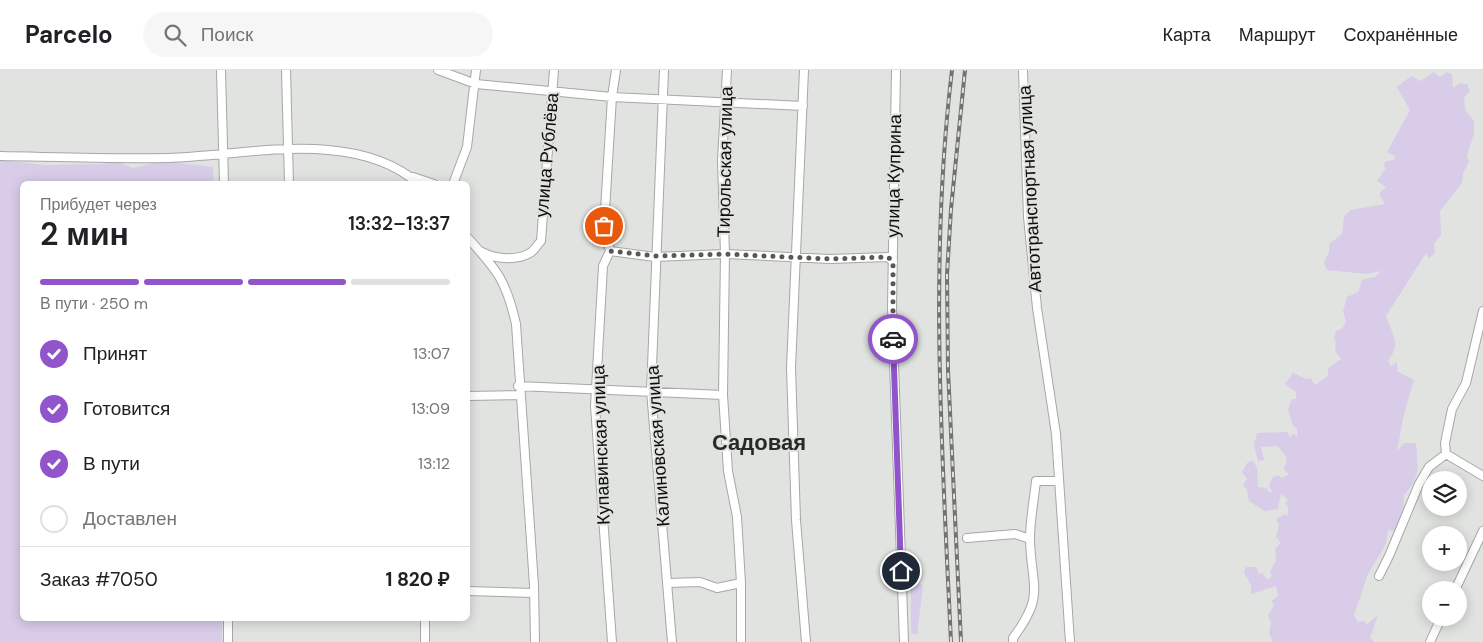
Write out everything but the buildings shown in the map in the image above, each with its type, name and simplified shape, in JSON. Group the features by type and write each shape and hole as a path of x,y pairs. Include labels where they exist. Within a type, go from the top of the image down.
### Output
{"street":[{"path":"221,70 224,181"},
{"path":"289,181 286,71 295,70"},
{"path":"438,70 476,84 612,97 803,106"},
{"path":"451,181 467,147 476,84 476,70"},
{"name":"улица Рублёва","path":"478,250 490,256 519,257 531,253 540,241 554,70"},
{"path":"616,70 612,97 604,226 610,251 656,256 724,254 796,258 888,257 893,262"},
{"name":"Калиновская улица","path":"664,70 651,391 669,583 672,642"},
{"name":"Тирольская улица","path":"727,70 724,102 723,395 728,471 737,518 741,583 741,642"},
{"path":"804,70 791,368 796,520 806,642"},
{"name":"улица Куприна","path":"896,70 893,353 904,642"},
{"name":"Автотранспортная улица","path":"1023,70 1028,217 1037,308 1056,434 1070,642"},
{"path":"0,156 170,158 317,149 352,154 390,166 411,177 424,181"},
{"path":"411,177 416,181"},
{"path":"470,240 499,273 512,306 516,324 518,386 534,593 535,642"},
{"name":"Купавинская улица","path":"610,251 603,266 595,388 612,642"},
{"path":"1446,454 1445,443 1452,409 1466,383 1483,311"},
{"path":"518,386 723,395"},
{"path":"470,396 519,395"},
{"path":"1446,454 1483,476"},
{"path":"1378,576 1389,556 1419,484 1429,467 1446,454"},
{"path":"1013,642 1013,638 1034,602 1036,584 1030,539 1036,481 1058,481"},
{"path":"1459,581 1483,531"},
{"path":"967,538 1015,534 1030,539"},
{"path":"669,583 700,582 717,588 741,583"},
{"path":"470,591 534,593"},
{"path":"228,621 228,642"},
{"path":"425,621 425,642"},
{"path":"1430,642 1437,626"}],"shaded area":[{"path":"1434,72 1440,77 1447,72 1452,74 1453,88 1460,83 1467,84 1470,91 1464,97 1465,109 1474,121 1474,134 1467,155 1469,162 1463,173 1462,183 1440,211 1441,235 1434,244 1435,253 1429,258 1426,253 1386,316 1395,344 1388,361 1391,366 1397,362 1397,371 1414,380 1404,414 1397,451 1404,443 1416,443 1418,465 1416,477 1404,495 1403,520 1394,531 1388,530 1386,544 1368,574 1354,615 1358,622 1365,621 1366,625 1378,615 1370,638 1374,642 1273,642 1269,633 1271,622 1268,616 1274,605 1271,601 1278,596 1276,586 1251,594 1251,585 1244,573 1246,567 1256,567 1259,574 1263,573 1267,580 1272,576 1270,572 1276,560 1275,548 1281,543 1276,537 1279,524 1276,520 1284,514 1288,516 1288,506 1285,503 1288,500 1281,493 1278,509 1264,511 1249,501 1247,489 1243,485 1247,479 1242,472 1248,462 1253,461 1257,468 1258,487 1266,488 1270,493 1272,491 1269,486 1272,478 1278,475 1282,478 1289,474 1284,469 1287,458 1278,446 1261,447 1264,460 1258,461 1254,445 1257,433 1287,432 1291,438 1292,433 1298,437 1297,429 1293,426 1288,409 1292,399 1296,399 1296,392 1285,384 1293,373 1306,379 1311,378 1315,385 1328,376 1328,368 1341,359 1335,351 1336,343 1334,338 1336,331 1342,329 1346,322 1343,311 1347,297 1358,292 1362,280 1375,277 1381,271 1367,274 1327,270 1324,262 1329,252 1329,244 1342,234 1344,216 1351,210 1385,204 1379,194 1386,187 1377,181 1386,168 1383,165 1386,161 1394,160 1395,156 1387,152 1410,110 1397,87 1411,76 1421,81"},
{"path":"0,160 45,165 104,164 113,160 133,168 163,161 213,167 214,181 20,181 20,621 222,621 222,642 0,642"},
{"path":"913,574 923,587 917,635 911,633 911,580"}],"railway":[{"path":"951,642 941,427 939,284 945,141 952,70"},
{"path":"961,642 948,370 947,275 951,209 965,70"}],"way so far":[{"path":"604,226 610,251 640,255 724,254 830,259 888,257 893,262 893,339"}],"district":[{"name":"Садовая","path":"759,442"}],"route":[{"path":"893,339 901,571"}]}
